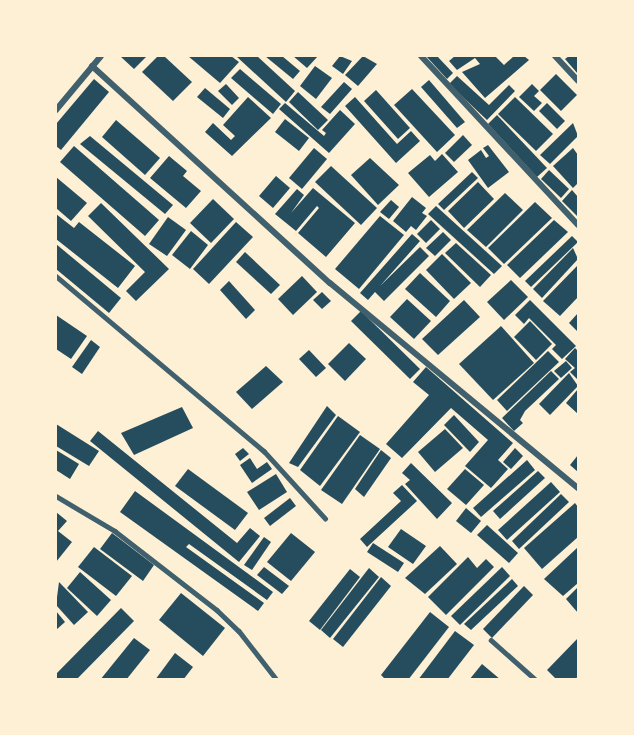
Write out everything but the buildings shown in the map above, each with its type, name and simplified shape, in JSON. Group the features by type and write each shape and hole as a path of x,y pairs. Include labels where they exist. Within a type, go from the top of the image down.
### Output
{"street":[{"path":"56,110 101,56"},
{"path":"421,56 579,225"},
{"path":"555,56 579,81"},
{"path":"92,66 330,283 579,488"}],"lane":[{"path":"56,276 264,452 325,518"},
{"path":"56,496 115,531 217,610 239,631 278,680"},
{"path":"491,640 536,680"}]}
